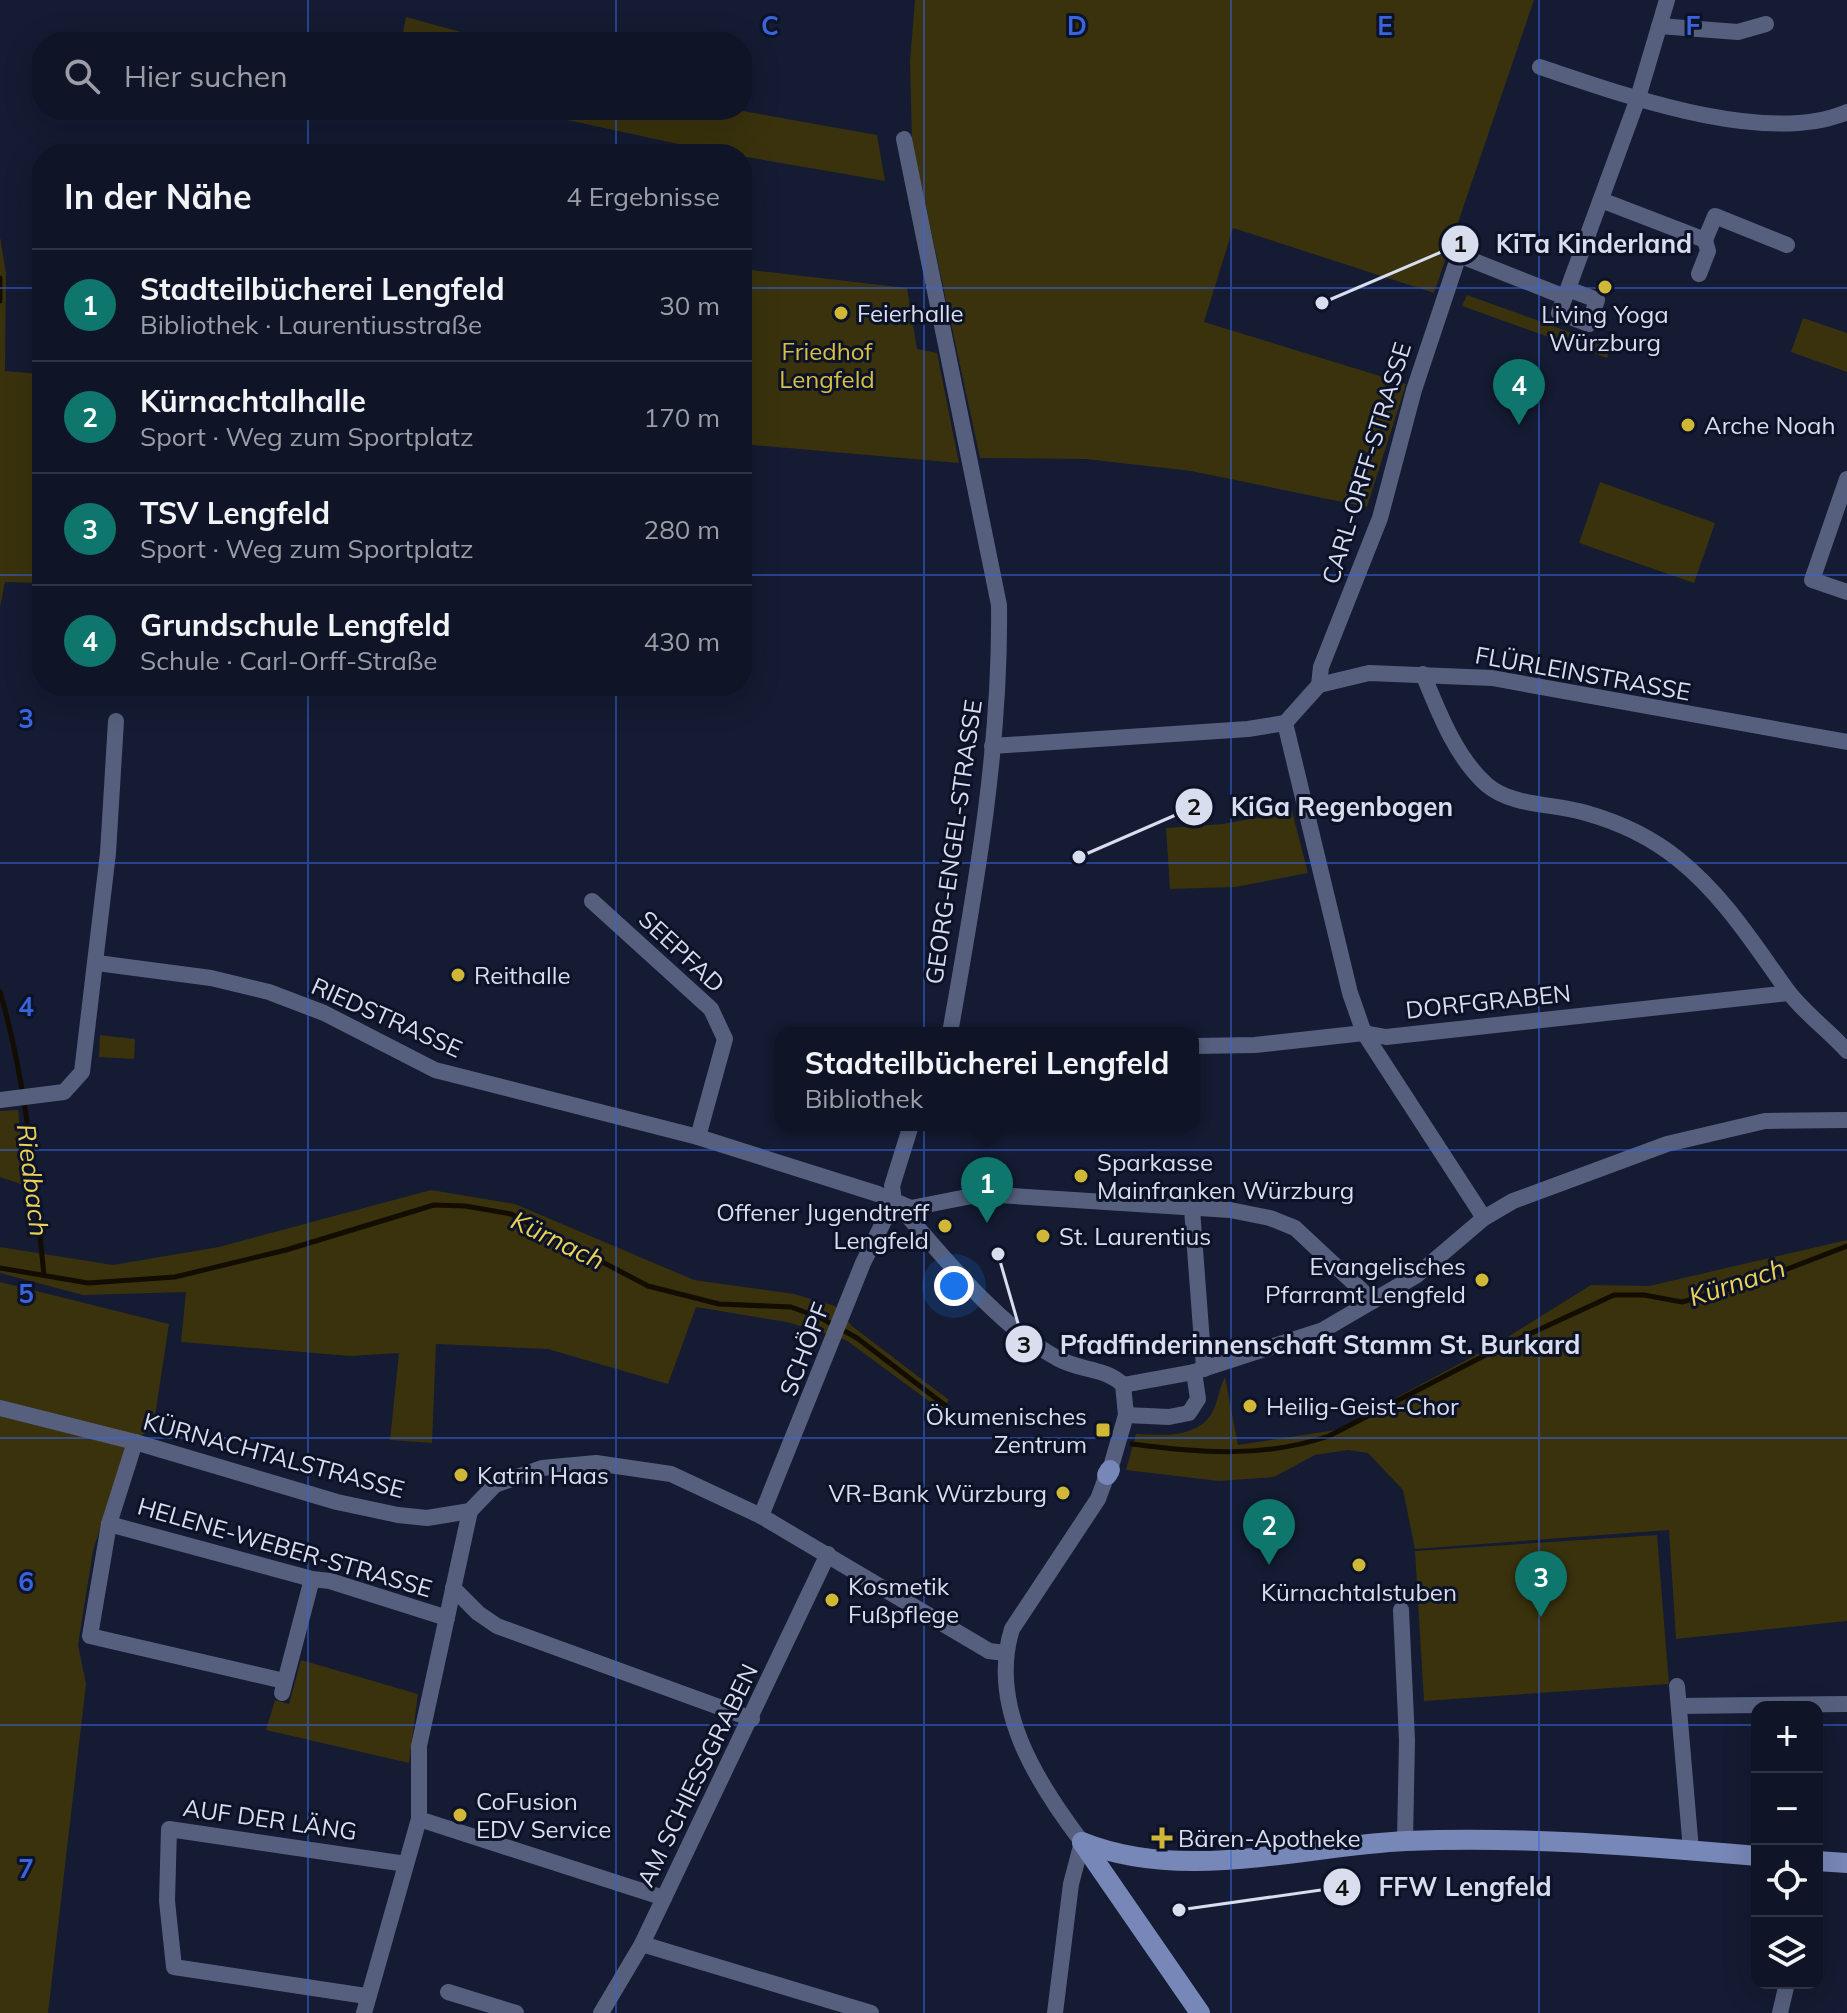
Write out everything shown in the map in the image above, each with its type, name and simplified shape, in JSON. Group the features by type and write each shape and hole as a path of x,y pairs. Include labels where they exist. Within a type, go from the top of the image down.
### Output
{"street":[{"path":"1667,0 1637,101 1601,200 1705,240"},
{"path":"1659,26 1738,32 1766,24"},
{"path":"1540,67 1637,101 1765,122 1806,122 1847,112"},
{"name":"GEORG-ENGEL-STRASSE","path":"904,139 999,605 1000,678 980,860 951,1027"},
{"name":"CARL-ORFF-STRASSE","path":"1319,685 1321,667 1380,518 1414,390 1459,255 1567,293 1601,200"},
{"path":"1699,274 1708,251 1705,240 1715,216 1787,245"},
{"path":"1847,479 1812,580 1847,592"},
{"name":"FLÜRLEINSTRASSE","path":"1319,685 1369,673 1492,678 1847,742"},
{"path":"1423,674 1440,716 1471,767 1488,786 1515,800 1584,812 1622,825 1677,858 1731,913 1789,993 1847,1051"},
{"path":"992,746 1221,731 1285,723 1319,685"},
{"path":"0,1100 64,1092 82,1072 97,963 116,721"},
{"path":"1285,723 1350,993 1364,1033 1484,1218"},
{"name":"SEEPFAD","path":"592,901 711,1009 720,1023 725,1039 698,1137"},
{"name":"RIEDSTRASSE","path":"97,963 211,978 269,992 324,1013 435,1070 561,1105 698,1137 911,1208 982,1194 1230,1210 1270,1218 1295,1228 1373,1301"},
{"name":"DORFGRABEN","path":"1199,1046 1255,1045 1364,1033 1386,1037 1789,993"},
{"path":"1123,1385 1199,1370 1323,1330 1417,1275 1484,1218 1513,1201 1637,1155 1725,1128 1765,1121 1847,1120"},
{"path":"909,1131 892,1186 894,1201 970,1285 1029,1339 1058,1359 1088,1370 1111,1373 1123,1385 1126,1415 1098,1499 1012,1629 1005,1653 1011,1714 1023,1748 1060,1813 1200,2013"},
{"name":"SCHÖPF","path":"761,1516 841,1318 894,1201"},
{"path":"1126,1415 1169,1417 1189,1413 1198,1399 1192,1209"},
{"name":"KÜRNACHTALSTRASSE","path":"0,1408 135,1442 337,1502 427,1518 470,1511"},
{"path":"135,1442 109,1524 90,1636 283,1687 312,1579"},
{"path":"365,2005 419,1819 419,1746 470,1511 495,1485 542,1468 596,1463 671,1474 761,1516 989,1651 1005,1653"},
{"name":"HELENE-WEBER-STRASSE","path":"109,1524 312,1579 330,1581 447,1618"},
{"name":"AM SCHIESSGRABEN","path":"601,2013 642,1944 752,1719 828,1554"},
{"path":"453,1588 478,1613 497,1626 752,1719"},
{"path":"1401,1610 1407,1740 1405,1841"},
{"path":"1677,1686 1691,1850"},
{"path":"1679,1706 1847,1704"},
{"path":"419,1819 664,1898"},
{"name":"AUF DER LÄNG","path":"365,2005 174,1967 167,1901 169,1829 406,1864"},
{"path":"1082,1842 1129,1854 1181,1859 1258,1858 1405,1841 1522,1839 1751,1855"},
{"path":"1055,2013 1071,1884 1082,1842"},
{"path":"1117,1891 1129,1854"},
{"path":"1823,1864 1847,1863"},
{"path":"642,1944 871,2013"},
{"path":"1780,2013 1786,1989"},
{"path":"448,1992 516,2013"}],"green space":[{"path":"915,0 1534,0 1434,293 1233,228 1204,322 1406,384 1367,507 1191,471 1086,459 980,458 912,142 910,61"},
{"path":"406,17 461,32 403,32"},
{"path":"752,113 877,135 885,181 752,158 752,144 678,144 567,120 752,120"},
{"path":"0,237 6,273 5,371 32,373 32,583 5,582 0,607"},
{"name":"Friedhof Lengfeld","path":"752,270 907,288 917,349 937,353 959,463 752,445"},
{"path":"1467,295 1611,347 1607,358 1462,306"},
{"path":"1803,318 1847,333 1847,372 1791,352"},
{"path":"1600,482 1715,523 1694,583 1579,543"},
{"path":"1292,811 1308,873 1235,887 1170,889 1166,828 1223,824"},
{"path":"100,1035 135,1039 134,1059 99,1057"},
{"path":"18,1110 26,1186 0,1177 0,1111"},
{"path":"431,1190 515,1204 694,1280 794,1294 835,1306 852,1326 949,1400 941,1410 846,1340 787,1322 696,1307 668,1384 548,1349 436,1344 432,1443 390,1440 399,1353 350,1356 181,1342 186,1292 83,1295 0,1273 0,1247 113,1265 219,1247"},
{"path":"1847,1240 1847,1621 1676,1639 1669,1530 1415,1549 1403,1490 1368,1453 1348,1450 1315,1455 1274,1477 1219,1481 1126,1470 1136,1434 1178,1434 1197,1427 1212,1413 1225,1377 1238,1445 1336,1430 1498,1343 1591,1285 1649,1286"},
{"path":"0,1282 169,1324 153,1429 127,1443 93,1551 78,1645 86,1684 48,2013 0,2013"},
{"path":"1657,1535 1669,1684 1424,1701 1415,1551"},
{"path":"301,1660 418,1694 409,1763 266,1730 275,1700 289,1704"}],"waterway":[{"name":"Riedbach","path":"0,278 0,301"},
{"name":"Riedbach","path":"0,992 23,1096 44,1275"},
{"name":"Kürnach","path":"0,1268 88,1283 175,1277 286,1250 434,1205 465,1206 511,1214 648,1286 719,1304 791,1307 821,1318 857,1338 946,1406"},
{"name":"Kürnach","path":"1132,1444 1232,1452 1305,1443 1329,1436 1501,1347 1614,1295 1644,1295 1682,1302 1751,1283 1847,1246"}],"place":[{"name":"Living Yoga Würzburg","path":"1605,287"},
{"name":"KiTa Kinderland","path":"1322,303"},
{"name":"Feierhalle","path":"841,313"},
{"name":"Grundschule Lengfeld","path":"1519,425"},
{"name":"Arche Noah","path":"1688,425"},
{"name":"KiGa Regenbogen","path":"1079,857"},
{"name":"Reithalle","path":"458,975"},
{"name":"Sparkasse Mainfranken Würzburg","path":"1081,1176"},
{"name":"Stadteilbücherei Lengfeld","path":"987,1223"},
{"name":"Offener Jugendtreff Lengfeld","path":"945,1226"},
{"name":"St. Laurentius","path":"1043,1236"},
{"name":"Pfadfinderinnenschaft Stamm St. Burkard","path":"998,1254"},
{"name":"Evangelisches Pfarramt Lengfeld","path":"1482,1280"},
{"name":"Heilig-Geist-Chor","path":"1250,1406"},
{"name":"Ökumenisches Zentrum","path":"1103,1430"},
{"name":"Katrin Haas","path":"461,1475"},
{"name":"VR-Bank Würzburg","path":"1063,1493"},
{"name":"Kürnachtalhalle","path":"1269,1565"},
{"name":"Kürnachtalstuben","path":"1359,1565"},
{"name":"Kosmetik Fußpflege","path":"832,1600"},
{"name":"TSV Lengfeld","path":"1541,1617"},
{"name":"CoFusion EDV Service","path":"460,1815"},
{"name":"Bären-Apotheke","path":"1162,1838"},
{"name":"FFW Lengfeld","path":"1179,1910"}]}
